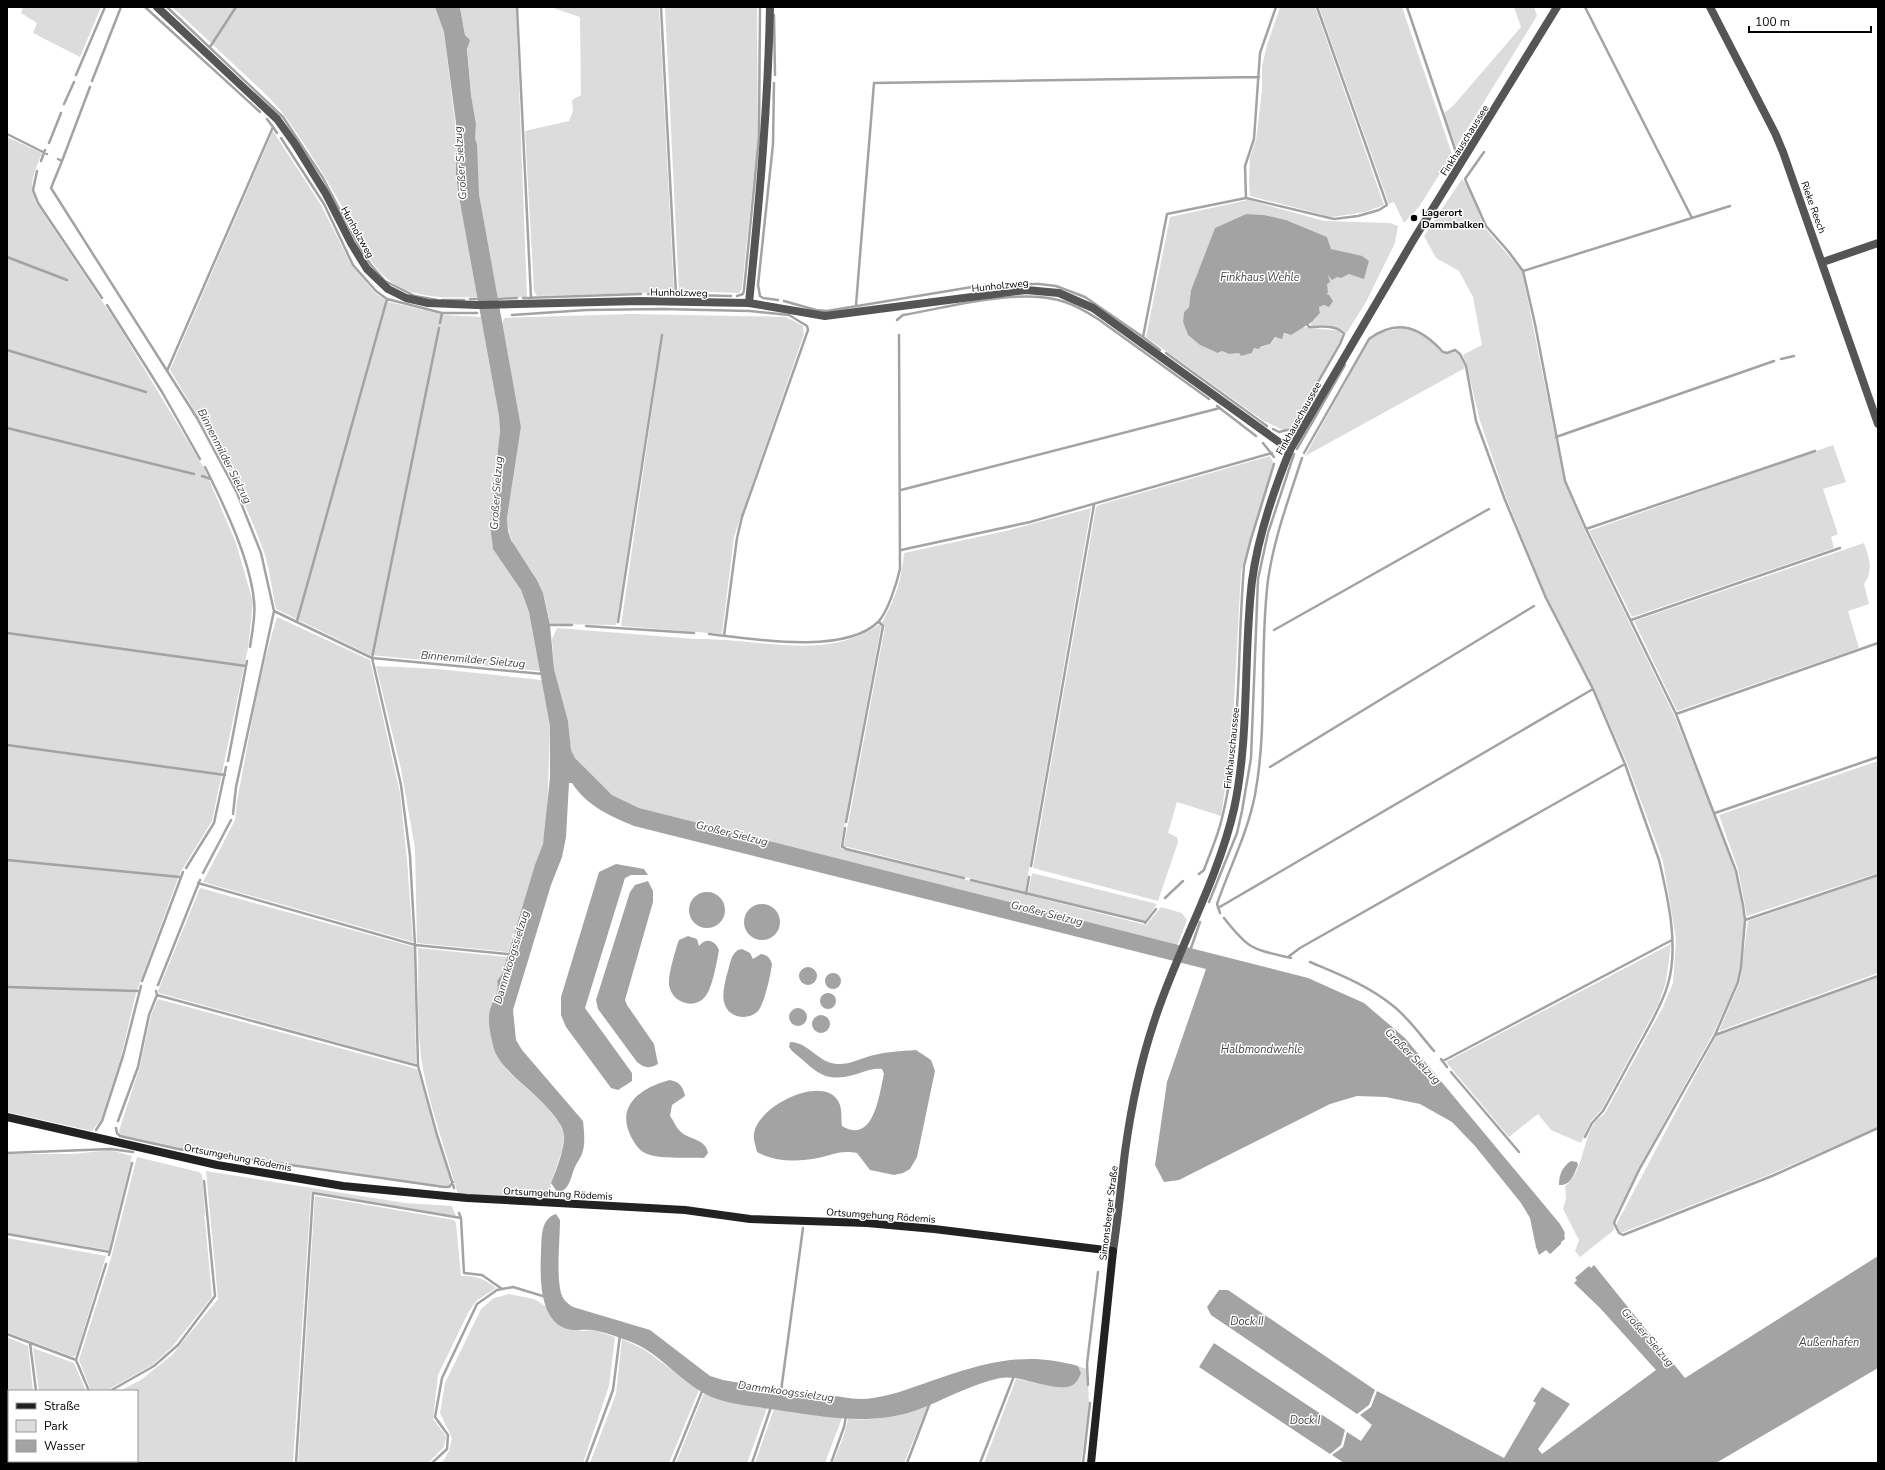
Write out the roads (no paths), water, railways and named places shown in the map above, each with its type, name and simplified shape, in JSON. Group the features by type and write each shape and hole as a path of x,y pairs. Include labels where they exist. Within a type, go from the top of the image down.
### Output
{"main road":[{"name":"Ortsumgehung Rödemis","path":"7,1117 217,1164 343,1186 468,1198 685,1210 750,1219 867,1223 934,1229 1113,1251"},
{"name":"Simonsberger Straße","path":"1091,1463 1113,1251"}],"street":[{"name":"Hunholzweg","path":"157,7 277,119 326,194 351,244 367,269 388,289 406,298 428,303 477,305 639,301 749,303 825,316 1026,290 1059,293 1093,308 1290,450"},
{"path":"749,303 768,90 770,7"},
{"name":"Finkhauschaussee","path":"1173,971 1211,879 1233,810 1242,762 1252,580 1259,545 1270,505 1290,450 1414,239 1557,7"},
{"name":"Rieke Reech","path":"1710,7 1775,133 1823,262 1878,424"},
{"path":"1823,262 1878,243"},
{"name":"Simonsberger Straße","path":"1113,1251 1125,1151 1134,1101 1154,1022 1173,971"}],"water":[{"path":"435,7 460,8 465,35 470,40 467,49 471,95 476,124 475,139 477,144 479,194 521,427 507,518 508,531 511,540 537,580 543,593 550,625 554,669 568,721 571,750 575,758 612,795 639,808 1308,978 1364,1003 1405,1038 1560,1224 1565,1233 1565,1239 1550,1254 1546,1250 1539,1255 1530,1218 1521,1203 1475,1146 1452,1122 1420,1104 1386,1097 1357,1096 1330,1104 1179,1180 1164,1182 1155,1165 1167,1082 1206,969 634,826 608,814 592,804 572,783 569,783 566,837 562,857 551,885 513,1010 516,1040 522,1050 583,1121 583,1152 575,1166 570,1182 562,1191 558,1193 551,1183 563,1148 563,1129 546,1106 501,1062 494,1049 489,1024 490,1010 498,988 497,981 502,974 535,865 543,844 550,778 550,726 529,612 521,590 493,549 490,525 500,431 499,416 459,197 456,175 456,123 444,32"},
{"name":"Finkhaus Wehle","path":"1246,214 1264,215 1286,220 1327,237 1331,249 1362,256 1369,261 1364,279 1349,274 1332,280 1328,275 1330,282 1327,284 1328,293 1326,294 1329,295 1333,301 1329,307 1324,305 1319,307 1320,313 1312,322 1291,335 1284,333 1282,339 1275,337 1270,344 1260,347 1259,349 1254,348 1252,353 1241,356 1239,353 1229,354 1222,351 1218,353 1200,345 1188,335 1183,322 1184,312 1189,307 1191,290 1215,228"},
{"path":"616,864 644,869 648,875 631,875 625,878 585,1008 632,1073 632,1081 618,1090 611,1088 566,1027 561,1015 561,997 599,872"},
{"path":"648,881 653,891 653,902 625,1000 654,1044 658,1064 652,1067 645,1067 637,1062 598,1009 596,1000 630,892 635,885"},
{"path":"711,892 720,897 724,903 724,917 720,923 711,928 703,928 694,923 690,917 689,906 694,897 700,893"},
{"path":"766,904 775,909 779,915 779,929 775,935 766,940 758,940 749,935 745,929 744,918 749,909 755,905"},
{"path":"688,936 697,939 699,946 705,941 713,942 719,950 713,979 707,994 703,999 691,1004 680,1001 675,997 671,992 669,985 671,969 679,940"},
{"path":"742,949 750,953 753,959 761,954 767,956 772,964 763,1003 754,1014 743,1017 729,1011 724,1002 723,995 725,981 733,955 738,950"},
{"path":"808,967 814,970 817,976 814,982 808,985 802,982 799,976 802,970"},
{"path":"830,973 836,973 841,978 839,987 836,989 830,989 825,984 825,978"},
{"path":"825,993 831,993 836,998 834,1007 831,1009 825,1009 820,1004 820,998"},
{"path":"798,1008 804,1011 807,1017 804,1023 798,1026 792,1023 789,1017 792,1011"},
{"path":"821,1015 827,1018 830,1024 827,1030 821,1033 815,1030 812,1024 815,1018"},
{"path":"790,1042 803,1045 824,1060 837,1064 850,1063 881,1054 916,1050 931,1060 935,1071 917,1157 910,1169 903,1173 894,1175 870,1170 857,1153 851,1152 841,1152 803,1160 787,1160 771,1158 757,1152 754,1134 758,1123 767,1112 779,1103 794,1096 808,1092 822,1091 833,1095 840,1105 842,1126 853,1130 861,1129 868,1123 877,1105 884,1074 882,1069 873,1069 846,1077 828,1077 815,1070 792,1051 789,1047"},
{"path":"670,1080 680,1085 685,1096 672,1105 670,1116 681,1132 701,1142 707,1148 708,1153 704,1158 649,1155 638,1148 629,1132 626,1121 630,1104 643,1091 652,1086"},
{"path":"1571,1161 1577,1162 1578,1165 1573,1176 1566,1184 1559,1185 1565,1166"},
{"name":"Dammkoogssielzug","path":"556,1214 560,1220 558,1267 561,1293 569,1305 650,1330 710,1376 723,1380 772,1388 867,1399 890,1395 958,1372 1008,1360 1042,1359 1059,1362 1078,1366 1081,1373 1074,1384 1064,1387 1055,1387 1017,1378 1000,1378 968,1388 917,1410 881,1418 863,1419 826,1417 723,1401 705,1394 694,1387 641,1346 625,1339 593,1330 566,1329 554,1321 545,1304 542,1294 541,1261 544,1225 551,1216"},
{"name":"Außenhafen","path":"1878,1256 1878,1368 1716,1463 1344,1463 1332,1455 1343,1447 1347,1432 1361,1441 1372,1425 1360,1415 1371,1407 1377,1391 1504,1458 1536,1403 1533,1401 1542,1387 1570,1404 1538,1449 1542,1454 1656,1370 1600,1308 1574,1283 1577,1280 1575,1278 1589,1266 1591,1268 1594,1265 1685,1378"},
{"name":"Dock II","path":"1219,1290 1228,1290 1375,1390 1369,1405 1357,1414 1211,1315 1207,1307"},
{"name":"Dock I","path":"1214,1343 1345,1430 1341,1445 1330,1454 1199,1367"}],"waterway":[{"path":"76,75 105,7"},
{"path":"92,81 121,7"},
{"path":"145,7 260,112"},
{"path":"167,7 283,117 323,178 360,248 371,265 385,281 415,296 437,300"},
{"path":"210,47 236,7"},
{"path":"517,7 531,298"},
{"path":"661,7 676,294"},
{"path":"737,296 743,294 744,290 759,136 760,7"},
{"path":"1160,350 1143,337 1167,214 1246,198 1245,166 1254,139 1260,53 1276,7"},
{"path":"1246,198 1334,219 1358,216 1379,210 1387,205 1317,7"},
{"path":"1407,7 1456,152"},
{"path":"1585,7 1692,218"},
{"path":"774,15 775,75"},
{"path":"856,305 874,83 1259,77"},
{"path":"64,104 74,82"},
{"path":"774,83 773,144 758,285 760,296 763,298 778,300"},
{"path":"62,161 90,87"},
{"path":"49,143 61,113"},
{"path":"167,371 273,127 267,119"},
{"path":"273,127 277,133"},
{"name":"Binnenmilder Sielzug","path":"7,134 47,154"},
{"path":"281,138 324,204 353,265 376,291 387,299 442,313 477,313"},
{"name":"Binnenmilder Sielzug","path":"41,161 45,150"},
{"path":"1484,152 1465,179 1486,226 1523,271 1535,324 1565,481 1586,529 1676,714 1736,871 1745,920 1741,967 1738,982 1715,1035 1639,1170 1614,1223 1619,1233 1623,1235 1772,1176 1878,1128"},
{"name":"Binnenmilder Sielzug","path":"58,159 62,161 51,188 197,418 237,493 261,553 274,611 372,658 543,674"},
{"path":"37,171 33,190 38,203 102,298"},
{"path":"1523,271 1730,206"},
{"path":"7,257 67,280"},
{"path":"784,301 816,310 827,311 972,287 1039,284 1056,286 1085,297 1143,337"},
{"path":"523,298 641,294"},
{"path":"648,294 731,296"},
{"path":"897,320 903,315 963,303 1006,297 1047,298 1065,302 1082,309 1098,319 1209,399"},
{"path":"495,299 517,298"},
{"path":"297,621 387,299"},
{"path":"470,299 480,299"},
{"path":"442,300 464,300"},
{"path":"107,305 162,392 200,459"},
{"path":"512,315 586,310 662,309 750,311 789,315 807,326 808,330 742,517 737,538 724,636"},
{"path":"440,323 442,313"},
{"path":"1273,429 1279,432 1291,429 1340,344 1344,334 1333,327 1309,327 1307,324"},
{"path":"1304,453 1369,339 1390,329 1399,327 1408,328 1426,336 1443,352 1447,353 1455,350 1460,354 1466,366 1476,421 1505,500 1546,598 1593,689 1625,764 1659,860 1669,906 1672,954 1671,969 1666,991 1661,1004 1608,1102 1603,1111 1592,1123 1585,1137"},
{"path":"198,883 415,945 410,856 401,785 372,658 439,328"},
{"path":"618,622 662,335"},
{"path":"709,634 773,641 821,642 844,638 863,632 878,622 882,617 892,597 900,569 899,335"},
{"path":"7,350 146,392"},
{"path":"1166,353 1267,426"},
{"path":"1781,359 1794,356"},
{"path":"1556,437 1774,361"},
{"path":"1297,449 1345,365"},
{"path":"1217,406 1256,436"},
{"path":"901,490 1220,408"},
{"path":"7,428 194,474"},
{"path":"1263,443 1274,457"},
{"path":"1586,529 1815,451"},
{"path":"901,550 1030,522 1272,453"},
{"path":"1209,902 1237,833 1242,811 1251,758 1258,579 1268,533 1294,454"},
{"path":"1220,913 1217,904 1248,824 1255,795 1261,742 1265,607 1268,580 1278,533 1302,458"},
{"path":"1199,874 1204,870 1216,838 1228,788 1236,725 1244,566 1274,464"},
{"path":"205,467 235,532 252,585 254,624 250,647"},
{"path":"202,476 211,479"},
{"path":"1031,866 1094,505"},
{"path":"1274,630 1489,509"},
{"path":"1631,620 1840,548"},
{"path":"1270,767 1534,606"},
{"path":"233,814 236,787 274,611"},
{"path":"846,822 883,626 879,622"},
{"path":"549,625 572,625"},
{"path":"586,626 694,633"},
{"path":"7,633 246,666"},
{"path":"1676,714 1878,643"},
{"path":"228,761 247,661"},
{"path":"1218,908 1593,689"},
{"path":"7,745 225,775"},
{"path":"1715,813 1878,757"},
{"path":"1288,957 1300,948 1625,764"},
{"path":"186,868 214,823 226,767"},
{"path":"203,873 231,820"},
{"path":"842,847 845,828"},
{"path":"842,846 846,849 964,878"},
{"path":"7,860 180,877"},
{"path":"142,981 183,872"},
{"path":"1745,920 1878,875"},
{"path":"1026,894 1029,877"},
{"path":"158,985 200,880"},
{"path":"971,880 1145,922"},
{"path":"1165,898 1183,881"},
{"path":"1145,923 1156,909"},
{"path":"1224,918 1232,929 1252,947 1291,958"},
{"path":"1190,951 1200,922"},
{"path":"1443,1061 1672,940"},
{"name":"Dammkoogssielzug","path":"454,1188 437,1135 418,1066 415,945 507,954"},
{"path":"1310,962 1352,980 1392,1005 1414,1027 1434,1051"},
{"path":"1715,1035 1878,976"},
{"path":"96,1130 102,1121 123,1056 141,986"},
{"path":"7,987 138,991"},
{"path":"118,1121 138,1067 149,1015 157,995 156,991"},
{"path":"157,995 418,1066"},
{"path":"1441,1059 1447,1067"},
{"path":"1451,1072 1519,1152"},
{"path":"116,1128 117,1133 120,1136 178,1149 444,1187 449,1187 453,1182"},
{"path":"7,1153 111,1149 133,1152"},
{"path":"109,1255 132,1163"},
{"path":"112,1390 154,1366 178,1345 215,1296 204,1181"},
{"path":"296,1463 313,1193 461,1218 464,1273 482,1275 502,1289"},
{"path":"459,1213 461,1218"},
{"name":"Dammkoogssielzug","path":"781,1391 803,1228"},
{"path":"7,1234 110,1252"},
{"path":"7,1334 76,1360 106,1264"},
{"path":"1088,1385 1087,1364 1098,1272"},
{"path":"432,1463 447,1449 448,1435 435,1417 442,1378 477,1304 497,1290 513,1287 546,1297"},
{"path":"586,1463 613,1390 620,1335"},
{"path":"30,1343 36,1390"},
{"path":"76,1360 89,1390"},
{"path":"980,1463 1014,1376"},
{"path":"673,1463 703,1389"},
{"path":"907,1463 931,1400"},
{"path":"1083,1463 1090,1403"},
{"path":"752,1463 771,1407"},
{"path":"831,1463 844,1427 846,1416"}],"place":[{"name":"Lagerort Dammbalken","path":"1414,218"}],"water label":[{"name":"Großer Sielzug","path":"460,163"},
{"name":"Großer Sielzug","path":"496,493"},
{"name":"Großer Sielzug","path":"732,833"},
{"name":"Großer Sielzug","path":"1047,913"},
{"name":"Halbmondwehle","path":"1262,1049"},
{"name":"Großer Sielzug","path":"1413,1056"},
{"name":"Großer Sielzug","path":"1648,1337"}]}
